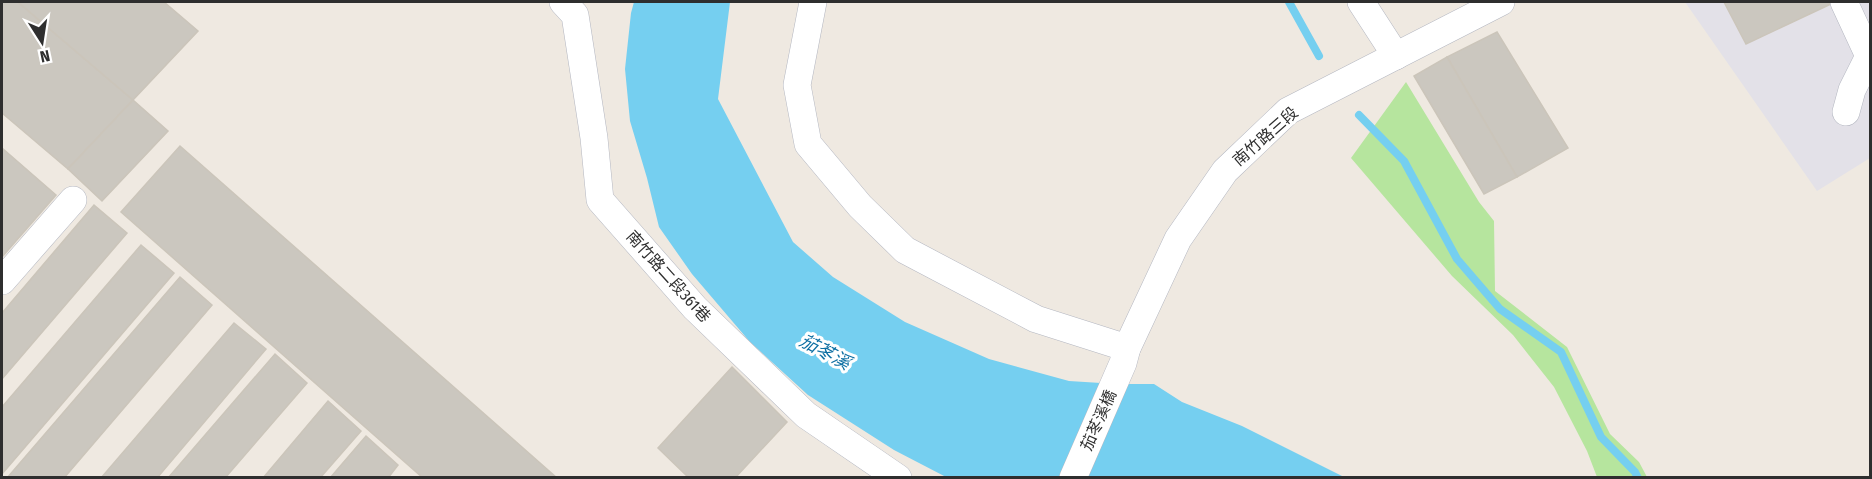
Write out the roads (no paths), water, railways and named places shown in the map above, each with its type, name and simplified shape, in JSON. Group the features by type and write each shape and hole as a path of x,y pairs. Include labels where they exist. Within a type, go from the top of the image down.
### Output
{"street":[{"name":"南竹路二段361巷","path":"563,2 575,15 594,138 600,200 696,308 807,415 898,477"},
{"path":"813,2 797,85 808,144 860,206 905,250 1036,319 1125,356"},
{"path":"1360,2 1396,56"},
{"name":"南竹路三段","path":"1125,356 1178,239 1226,171 1288,111 1501,2"},
{"path":"1844,2 1869,56 1852,90 1846,112"},
{"path":"2,281 72,200"},
{"name":"茄苳溪橋","path":"1073,477 1125,356"}],"water":[{"name":"茄苳溪","path":"634,2 730,2 718,99 793,242 833,277 905,322 989,359 1069,381 1154,384 1182,402 1242,426 1344,477 946,477 894,450 808,395 750,342 692,274 659,227 630,121 625,69"}],"waterway":[{"path":"1289,2 1319,56"},
{"path":"1359,115 1404,161 1457,259 1500,309 1561,352 1601,437 1638,478"}]}
